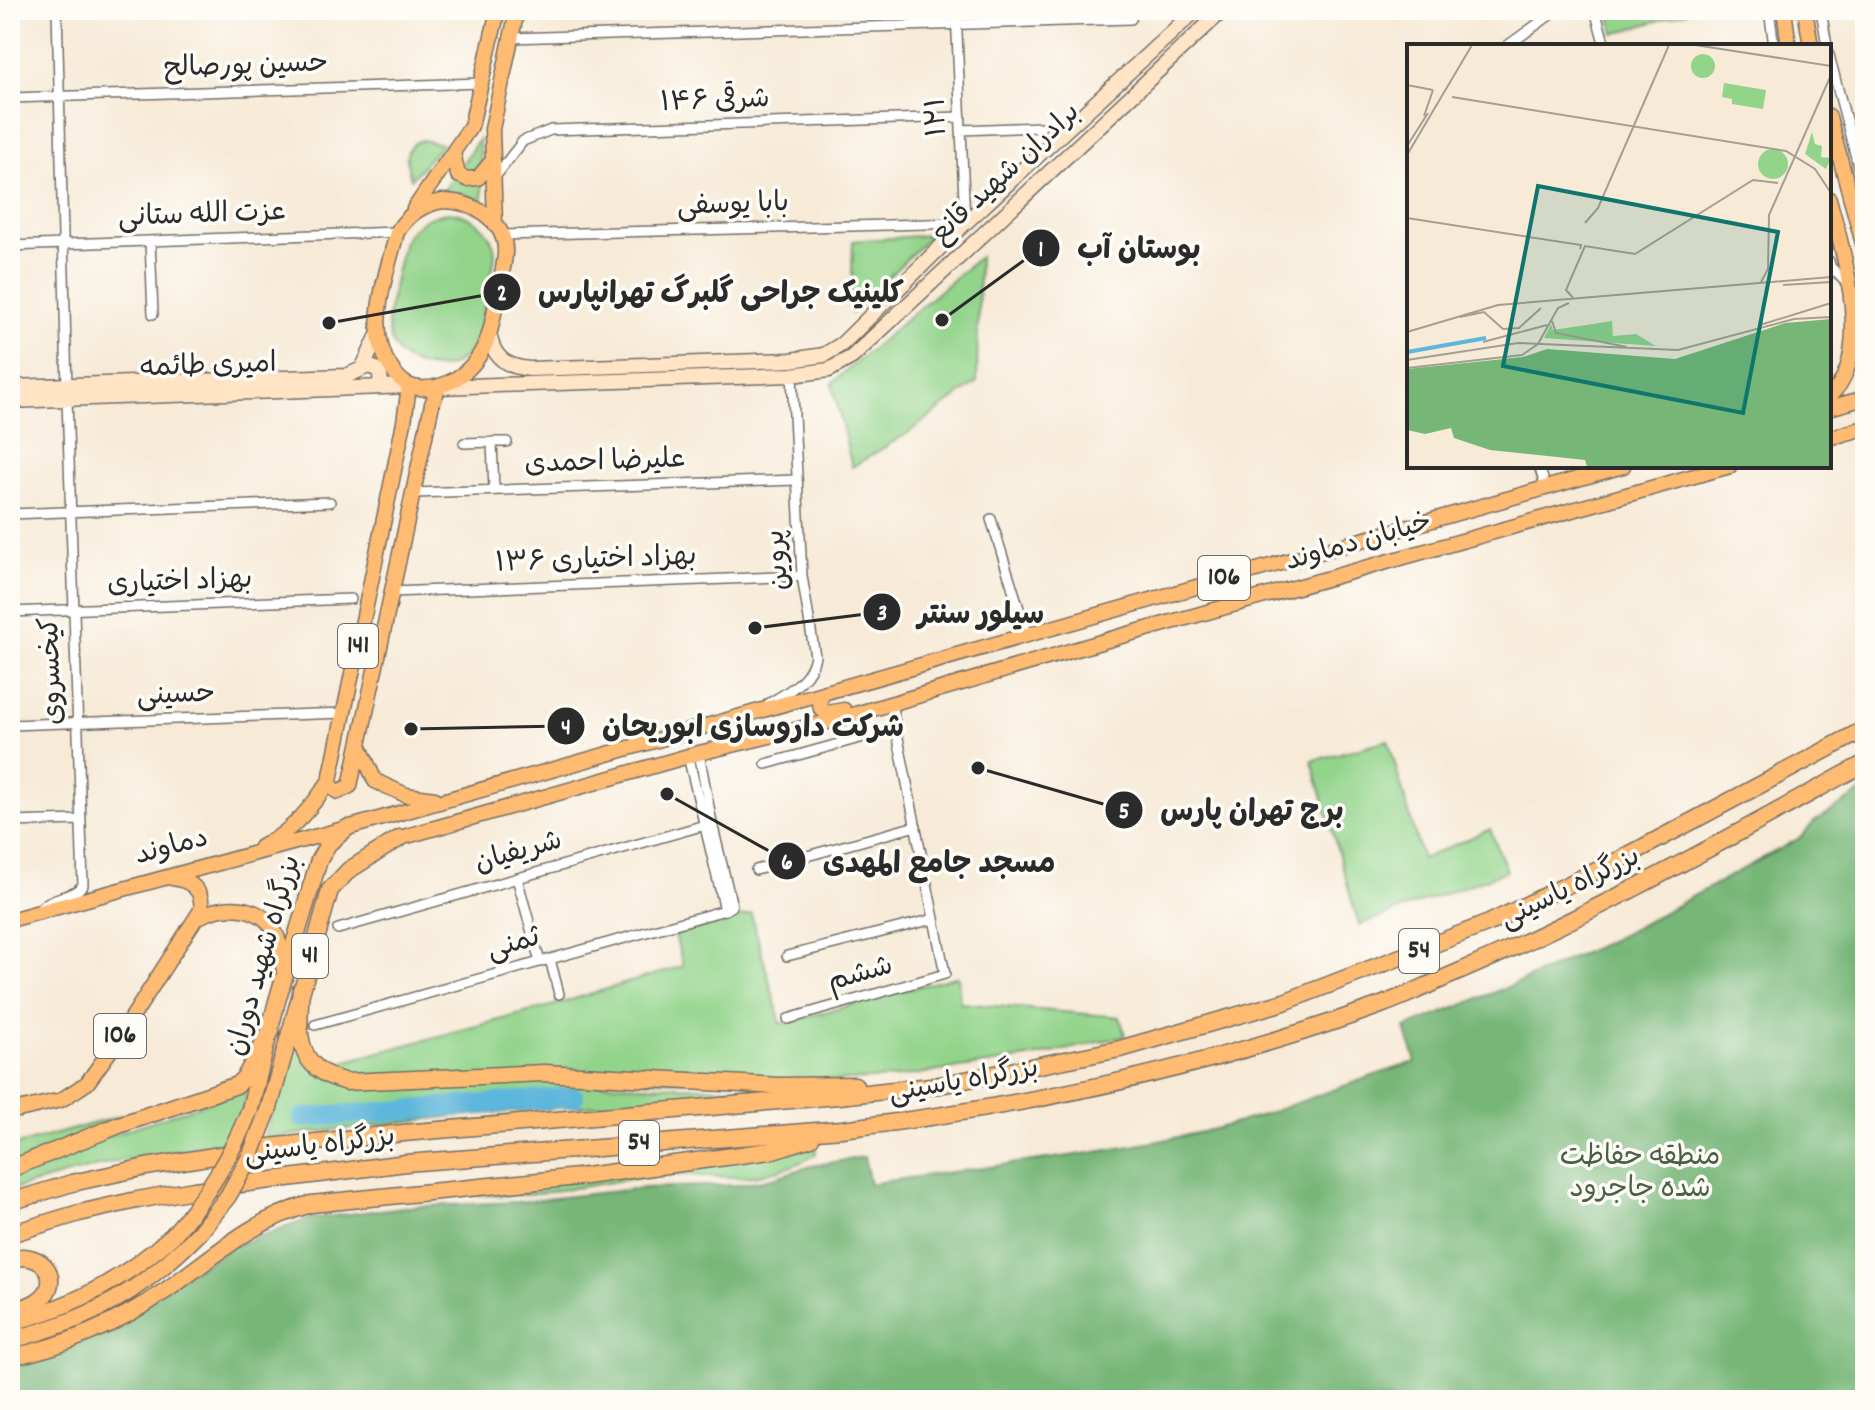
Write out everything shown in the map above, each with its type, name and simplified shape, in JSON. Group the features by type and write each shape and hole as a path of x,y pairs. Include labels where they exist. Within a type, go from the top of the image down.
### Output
{"highway":[{"name":"بزرگراه یاسینی","path":"10,1202 72,1183 146,1167 269,1147 940,1085 1120,1049 1284,1002 1489,923 1610,865 1865,729"},
{"name":"بزرگراه یاسینی","path":"10,1234 79,1213 194,1190 391,1165 842,1129 911,1120 1127,1081 1290,1036 1381,1005 1502,953 1638,887 1865,763"},
{"name":"بزرگراه شهید دوران","path":"10,1322 64,1306 130,1272 173,1235 215,1182 235,1147 250,1109 277,1001 319,860 333,838 347,828"},
{"name":"بزرگراه شهید دوران","path":"10,1340 77,1321 122,1297 165,1265 200,1232 228,1196 250,1157 269,1108 330,890 349,870 400,838"},
{"path":"301,989 299,1032 304,1053 324,1074 347,1082 544,1073 780,1086 940,1085"},
{"path":"10,1169 104,1130 237,1085 245,1077 271,1031"},
{"path":"10,1357 77,1339 124,1317 254,1226 285,1211 311,1204 578,1177 770,1151 842,1129"},
{"path":"10,1259 29,1256 37,1259 43,1263 49,1278 47,1292 38,1301 10,1312"}],"main road":[{"path":"498,10 471,126 397,232 378,315 378,335 387,363 395,375 409,386 439,387 467,370 490,337 505,256 498,230 492,129 517,10"},
{"name":"برادران شهید قانع","path":"490,337 495,356 519,368 791,360 824,355 842,344 965,223 1196,10"},
{"name":"برادران شهید قانع","path":"439,387 792,375 829,370 852,357 1223,10"},
{"path":"1784,10 1789,44"},
{"path":"1805,10 1811,44"},
{"path":"1831,124 1865,251"},
{"path":"453,152 458,175 467,179 478,178 493,159"},
{"path":"410,214 426,205 452,201 478,209 498,230"},
{"path":"1831,205 1860,292 1852,362 1837,391 1831,395"},
{"path":"362,369 378,335"},
{"path":"362,369 368,366 379,370 381,381 376,387"},
{"name":"امیری طائمه","path":"10,401 67,392 346,376 362,369"},
{"name":"امیری طائمه","path":"10,387 67,392 409,386"},
{"name":"141","path":"234,859 270,842 295,824 330,780 409,386"},
{"name":"141","path":"359,745 432,404 439,387"},
{"path":"1831,407 1865,398"},
{"path":"1831,437 1865,428"},
{"name":"خیابان دماوند","path":"347,828 1616,468"},
{"name":"خیابان دماوند","path":"400,838 694,755 832,721 1723,468"},
{"path":"825,692 819,704 827,713 876,702 898,701"},
{"path":"330,780 332,788 338,792 350,786 359,745"},
{"path":"359,745 375,781 406,795 443,800"},
{"name":"دماوند","path":"10,920 347,828"},
{"path":"167,877 188,882 199,892 202,905 197,918"},
{"path":"197,918 216,909 234,908 256,913 267,922 276,932 282,957 284,973 277,1001"},
{"name":"106","path":"10,1112 61,1100 87,1083 197,918"}],"street":[{"name":"کیخسروی","path":"37,912 46,902 83,887 57,10"},
{"name":"۱۲۱","path":"956,10 965,223"},
{"path":"1510,44 1557,10"},
{"path":"1595,10 1604,44"},
{"path":"1769,10 1774,44"},
{"path":"1821,10 1827,44"},
{"path":"510,38 1131,19"},
{"path":"1831,63 1865,192"},
{"name":"حسین پورصالح","path":"10,98 483,83"},
{"name":"۱۴۶ شرقی","path":"494,180 523,141 551,130 961,117"},
{"path":"961,130 1041,127"},
{"path":"965,223 980,236"},
{"name":"بابا یوسفی","path":"498,230 965,223"},
{"name":"عزت الله ستانی","path":"10,246 397,232"},
{"path":"150,241 153,314"},
{"path":"1831,267 1860,292"},
{"name":"پروین","path":"756,711 795,687 813,667 815,656 802,576 792,375"},
{"path":"492,442 494,490"},
{"path":"464,443 507,442"},
{"path":"1540,468 1546,488"},
{"name":"علیرضا احمدی","path":"414,493 797,480"},
{"path":"10,514 330,502"},
{"path":"991,519 1027,634"},
{"name":"بهزاد اختیاری ۱۳۶","path":"392,592 802,576"},
{"name":"بهزاد اختیاری","path":"10,612 351,599"},
{"path":"787,956 934,919 896,728 898,701"},
{"name":"حسینی","path":"10,725 344,713"},
{"path":"766,764 896,728"},
{"path":"694,755 708,824"},
{"path":"10,822 81,820"},
{"name":"شریفیان","path":"338,929 708,824"},
{"name":"ثمنی","path":"315,1025 725,910 732,906 708,824"},
{"path":"756,870 916,826"},
{"path":"517,878 559,994"},
{"name":"ششم","path":"788,1019 945,974 934,919"}],"green space":[{"path":"1608,10 1686,10 1687,12 1614,34"},
{"path":"479,139 483,201 465,194 443,192"},
{"path":"423,140 442,144 411,179 408,150"},
{"path":"449,212 471,219 483,227 494,247 495,257 475,340 461,360 436,368 414,364 399,354 390,337 388,317 406,238 423,221"},
{"path":"931,235 852,313 851,313 853,241"},
{"path":"979,257 977,382 908,433 852,467 832,383"},
{"path":"1865,308 1865,372 1852,375 1860,310"},
{"path":"1388,740 1422,859 1490,829 1507,871 1359,925 1312,761"},
{"name":"منطقه حفاظت شده جاجرود","path":"1865,790 1865,1400 10,1400 10,1361 59,1349 235,1245 309,1219 404,1207 517,1202 644,1188 737,1185 811,1166 864,1157 870,1184 1161,1141 1256,1117 1416,1062 1405,1028 1525,980 1622,935 1800,838 1814,822"},
{"path":"751,914 781,1024 958,976 960,1003 1120,1017 1125,1036 1034,1057 892,1078 830,1081 369,1079 321,1068 551,1006 683,966 675,935"},
{"path":"296,1020 317,1074 794,1090 456,1116 264,1138"},
{"path":"258,1062 232,1141 109,1163 10,1190 10,1174 50,1156 226,1096"},
{"path":"135,1112 10,1165 10,1147"},
{"path":"816,1148 816,1154 802,1162 753,1176 668,1175 542,1193 467,1194"}],"waterway":[{"path":"303,1118 574,1097"}],"place":[{"name":"بوستان آب","path":"942,320"},
{"name":"کلینیک جراحی گلبرگ تهرانپارس","path":"329,323"},
{"name":"سیلور سنتر","path":"755,628"},
{"name":"شرکت داروسازی ابوریحان","path":"411,729"},
{"name":"برج تهران پارس","path":"978,768"},
{"name":"مسجد جامع المهدی","path":"667,794"}]}
